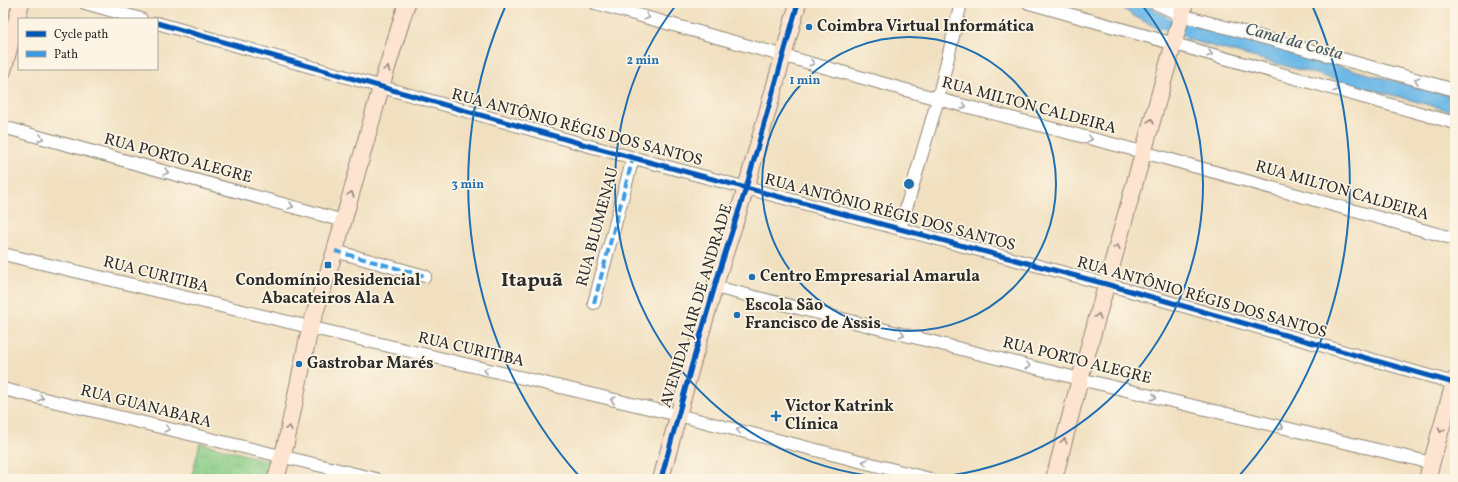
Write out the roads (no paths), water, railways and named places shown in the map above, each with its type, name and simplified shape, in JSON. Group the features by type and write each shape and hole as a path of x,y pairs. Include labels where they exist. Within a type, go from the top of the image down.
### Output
{"main road":[{"path":"3,71 21,3"},
{"path":"276,479 310,328 344,221 381,87 407,3"},
{"name":"AVENIDA JAIR DE ANDRADE","path":"661,479 678,415 715,287 746,188 798,3"},
{"path":"1054,479 1106,284 1182,13"},
{"path":"1427,479 1454,381"}],"street":[{"path":"85,3 138,18"},
{"name":"RUA MILTON CALDEIRA","path":"596,3 784,55 938,100 1143,152 1455,239"},
{"path":"900,229 938,100 961,3"},
{"path":"1029,3 1174,40 1455,123"},
{"path":"1155,3 1182,13 1455,90"},
{"name":"RUA ANTÔNIO RÉGIS DOS SANTOS","path":"158,23 633,158 1106,284 1454,381"},
{"name":"RUA PORTO ALEGRE","path":"3,127 344,221"},
{"name":"RUA BLUMENAU","path":"594,303 633,158"},
{"path":"335,251 425,276"},
{"name":"RUA CURITIBA","path":"3,254 678,415 930,479"},
{"name":"RUA PORTO ALEGRE","path":"715,287 1080,379 1432,463"},
{"name":"RUA GUANABARA","path":"3,389 376,479"}],"water":[{"path":"1114,3 1141,3 1166,16 1159,29 1134,16"},
{"path":"1190,24 1302,54 1301,56 1455,97 1455,112 1186,39"}],"waterway":[{"name":"Canal da Costa","path":"1127,3 1163,22 1204,36"}],"place":[{"name":"Coimbra Virtual Informática","path":"809,27"},
{"name":"Condomínio Residencial Abacateiros Ala A","path":"328,265"},
{"name":"Centro Empresarial Amarula","path":"752,277"},
{"name":"Escola São Francisco de Assis","path":"737,315"},
{"name":"Gastrobar Marés","path":"299,364"},
{"name":"Victor Katrink Clínica","path":"776,416"}],"district":[{"name":"Itapuã","path":"532,281"}]}
